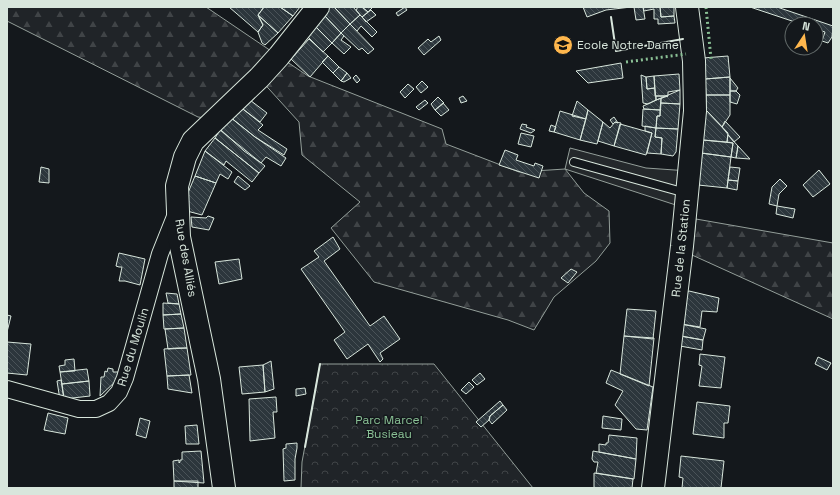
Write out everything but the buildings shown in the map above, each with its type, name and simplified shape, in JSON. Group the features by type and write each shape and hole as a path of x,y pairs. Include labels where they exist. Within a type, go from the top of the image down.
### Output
{"street":[{"name":"Rue des Alliés","path":"224,488 209,379 179,237 178,179 184,157 193,141 259,78 279,56 318,7"},
{"name":"Rue de la Station","path":"653,488 679,273 695,111 694,61 687,7"},
{"name":"Rue du Moulin","path":"7,389 79,409 96,409 110,403 119,392 124,378 160,254 178,210"}],"lane":[{"path":"574,162 687,194"}],"green space":[{"path":"7,7 206,7 308,76 442,129 446,144 519,172 565,169 584,193 609,211 610,243 596,261 554,297 534,330 508,320 374,282 331,228 360,202 302,155 299,122 259,78 215,119 198,117 7,21"},
{"path":"696,219 833,243 833,319 692,255"},
{"name":"Parc Marcel Busieau","path":"320,364 434,364 533,488 301,488 302,462"}],"shaded area":[{"path":"570,148 646,168 689,171 685,208 565,169"}],"hedge":[{"path":"706,7 711,59"},
{"path":"626,62 686,54"}],"wall":[{"path":"611,17 616,51 683,39"},
{"path":"305,447 320,364"}],"place":[{"name":"Ecole Notre Dame","path":"563,45"}]}
